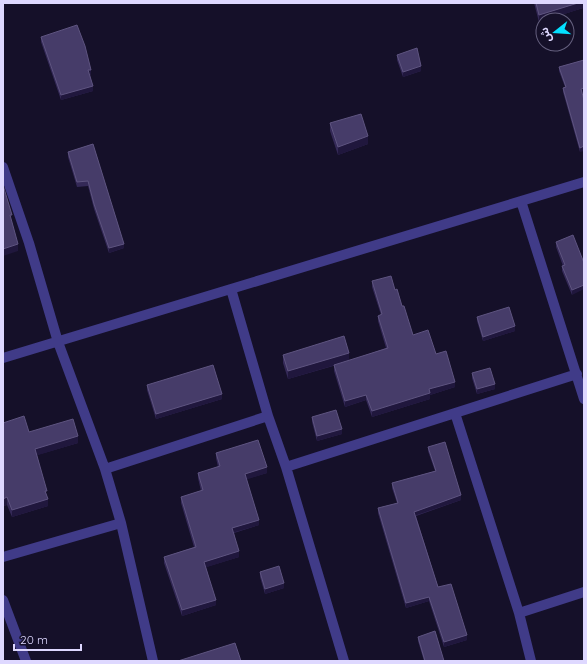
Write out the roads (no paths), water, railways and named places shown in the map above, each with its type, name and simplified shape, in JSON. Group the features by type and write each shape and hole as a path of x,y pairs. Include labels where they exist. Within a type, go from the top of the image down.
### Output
{"street":[{"path":"3,167 29,243 58,342 105,470 121,523 153,661"},
{"path":"3,358 584,182"},
{"path":"520,201 584,399"},
{"path":"231,289 268,416 286,467 344,661"},
{"path":"286,467 577,374"},
{"path":"455,413 520,614 532,661"},
{"path":"105,470 268,416"},
{"path":"3,557 121,523"},
{"path":"520,614 584,592"},
{"path":"3,600 26,661"}]}
